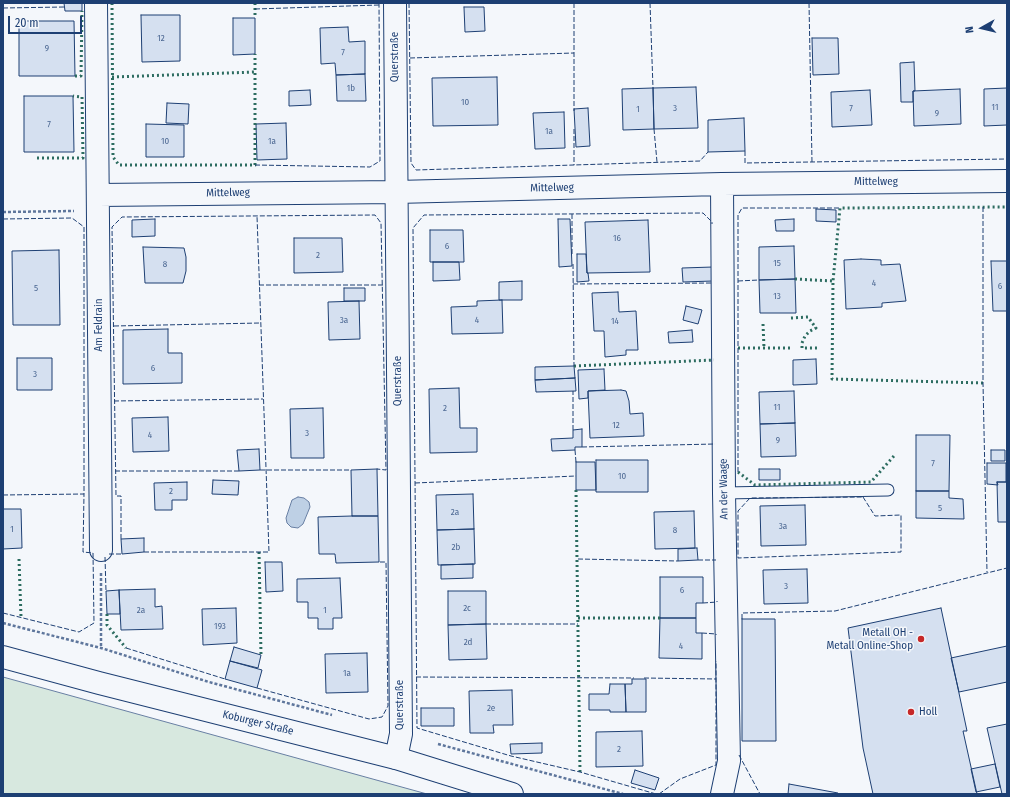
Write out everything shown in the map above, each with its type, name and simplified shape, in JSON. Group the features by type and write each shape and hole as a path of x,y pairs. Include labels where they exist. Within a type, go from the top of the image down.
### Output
{"street":[{"name":"Am Feldrain","path":"96,3 101,550"},
{"name":"Querstraße","path":"395,3 401,734 396,758"},
{"name":"Mittelweg","path":"98,195 396,192 722,184 1007,181"},
{"name":"An der Waage","path":"722,184 724,493 729,762 722,794"},
{"name":"Koburger Straße","path":"3,657 99,683 396,758 512,794"}],"lane":[{"path":"724,493 888,490"}],"path":[{"path":"3,212 85,211 98,195"},
{"path":"101,550 101,648"},
{"path":"3,622 101,648 209,682 339,717"},
{"path":"431,742 623,794"}],"shaded area":[{"path":"3,677 427,794 3,794"}],"water":[{"path":"298,497 304,498 309,502 310,507 303,524 298,528 291,527 287,523 286,518 292,500"}],"building":[{"path":"64,3 82,3 82,11 65,11"},
{"path":"464,7 484,7 485,31 465,32"},
{"path":"141,15 180,15 180,61 142,62"},
{"path":"233,18 255,18 255,54 233,55"},
{"path":"19,21 74,21 75,76 19,76"},
{"path":"348,27 349,42 365,41 365,74 336,75 335,63 321,64 320,28"},
{"path":"812,38 838,38 839,74 813,75"},
{"path":"914,62 915,91 913,91 913,102 901,102 900,63"},
{"path":"365,74 366,101 337,101 336,75"},
{"path":"497,77 498,125 433,126 432,78"},
{"path":"696,87 698,128 654,129 653,88"},
{"path":"653,88 654,129 623,130 622,89"},
{"path":"1007,88 1007,125 984,126 984,89"},
{"path":"960,89 961,124 914,126 913,91"},
{"path":"310,90 311,105 289,106 289,91"},
{"path":"870,90 872,125 832,127 831,92"},
{"path":"24,96 73,96 74,152 24,152"},
{"path":"167,103 189,104 188,124 166,123"},
{"path":"588,108 590,146 576,147 574,109"},
{"path":"564,112 565,148 535,149 533,113"},
{"path":"744,118 745,151 708,152 708,120"},
{"path":"286,123 287,159 257,160 256,124"},
{"path":"146,124 184,125 184,157 146,157"},
{"path":"816,209 836,210 836,222 816,221"},
{"path":"155,219 155,236 132,237 132,220"},
{"path":"558,219 570,219 572,266 559,267"},
{"path":"794,219 794,231 776,231 775,220"},
{"path":"648,220 650,272 587,273 585,222"},
{"path":"430,230 463,230 464,262 430,262"},
{"path":"294,238 342,238 343,272 294,273"},
{"path":"794,246 795,279 759,280 759,247"},
{"path":"143,247 184,248 186,257 186,271 183,283 145,283"},
{"path":"59,250 60,325 13,325 12,251"},
{"path":"577,254 586,254 589,281 577,282"},
{"path":"844,260 881,260 881,265 900,264 906,301 882,303 882,307 846,309"},
{"path":"991,261 1007,261 1007,311 993,311"},
{"path":"433,262 459,262 460,280 433,281"},
{"path":"713,267 713,281 683,282 682,268"},
{"path":"795,279 796,313 760,313 759,280"},
{"path":"522,281 522,300 499,300 499,282"},
{"path":"344,288 365,288 365,301 344,301"},
{"path":"618,292 619,312 636,311 638,350 626,350 626,355 605,357 604,331 594,331 592,293"},
{"path":"502,300 503,333 452,334 451,307 477,306 477,301"},
{"path":"359,301 360,339 329,340 328,302"},
{"path":"686,306 702,310 698,324 683,320"},
{"path":"168,329 168,353 182,353 182,383 123,384 123,330"},
{"path":"692,330 693,342 669,343 668,332"},
{"path":"17,358 52,358 52,390 17,390"},
{"path":"816,359 817,384 793,385 793,360"},
{"path":"574,366 575,378 535,380 535,367"},
{"path":"604,369 605,390 588,391 588,398 579,399 578,370"},
{"path":"575,378 576,391 536,392 535,380"},
{"path":"459,388 460,428 477,428 477,452 430,453 429,389"},
{"path":"588,391 626,391 629,401 630,414 643,413 644,436 590,438"},
{"path":"794,391 795,423 760,424 759,392"},
{"path":"323,408 324,458 291,458 290,409"},
{"path":"168,417 169,451 133,452 132,418"},
{"path":"795,423 796,456 761,457 760,424"},
{"path":"582,429 582,447 575,447 575,450 552,451 551,439 573,438 573,430"},
{"path":"916,435 950,435 949,491 916,491"},
{"path":"259,449 260,470 239,471 237,450"},
{"path":"991,450 1005,450 1005,461 991,461"},
{"path":"596,460 648,460 648,492 596,492"},
{"path":"576,462 595,462 596,490 576,490"},
{"path":"987,463 1006,463 1006,482 997,482 998,485 987,484"},
{"path":"377,469 378,516 352,516 351,470"},
{"path":"759,469 780,469 780,480 759,480"},
{"path":"213,480 239,481 238,495 212,494"},
{"path":"187,482 187,500 172,500 172,510 155,510 154,483"},
{"path":"997,482 1007,482 1007,522 998,522"},
{"path":"916,491 949,491 949,498 963,499 964,519 916,518"},
{"path":"473,494 474,529 437,530 436,495"},
{"path":"805,505 806,545 761,546 760,506"},
{"path":"3,509 21,509 22,548 3,549"},
{"path":"694,511 695,548 655,549 654,512"},
{"path":"378,516 379,562 336,563 335,554 319,554 318,517"},
{"path":"474,529 475,564 438,565 437,530"},
{"path":"144,538 144,552 122,554 121,539"},
{"path":"697,548 698,560 678,561 678,549"},
{"path":"265,562 282,562 283,591 266,592"},
{"path":"473,564 473,578 441,579 441,565"},
{"path":"807,569 808,603 764,604 763,570"},
{"path":"660,577 703,577 703,603 696,603 696,618 660,618"},
{"path":"340,578 342,618 333,618 333,629 318,629 318,618 308,618 308,602 297,602 297,579"},
{"path":"155,589 155,607 162,606 163,629 121,630 119,590"},
{"path":"119,590 120,614 107,614 106,591"},
{"path":"448,591 486,591 486,624 448,625"},
{"path":"236,608 237,643 203,645 202,609"},
{"name":"Holl","path":"941,608 967,731 963,731 977,794 873,794 863,748 848,628"},
{"path":"660,618 696,618 696,633 702,633 702,659 659,658"},
{"path":"742,619 775,619 776,741 742,741"},
{"path":"486,624 487,659 449,660 448,625"},
{"path":"1007,646 1007,682 959,692 951,658"},
{"path":"234,647 261,655 258,668 230,661"},
{"path":"367,653 368,692 326,693 325,654"},
{"path":"230,661 262,670 257,688 225,679"},
{"path":"632,679 646,679 646,712 626,712 625,684 632,684"},
{"path":"610,684 625,684 626,712 589,710 589,694 609,694"},
{"path":"512,690 513,725 493,725 494,733 470,733 469,691"},
{"path":"421,708 454,708 454,726 421,726"},
{"path":"1007,724 1007,794 1002,794 987,728"},
{"path":"642,731 643,766 596,767 596,732"},
{"path":"542,743 542,753 511,754 510,744"},
{"path":"995,764 1000,787 976,792 971,769"},
{"path":"635,770 659,778 655,790 631,783"},
{"path":"789,784 838,793 838,794 788,794"}],"hedge":[{"path":"112,3 113,157 119,165 255,165 255,54"},
{"path":"255,3 255,18"},
{"path":"75,76 81,76 82,11"},
{"path":"112,77 255,72"},
{"path":"37,158 83,158 82,97 73,96"},
{"path":"983,383 832,379 833,281 840,208 1007,207"},
{"path":"795,279 833,281"},
{"path":"791,318 808,317 816,328 805,336 802,343 802,348 817,348"},
{"path":"763,324 764,348"},
{"path":"738,348 790,348"},
{"path":"574,366 714,360"},
{"path":"738,472 755,485 871,482 894,456"},
{"path":"576,490 580,772"},
{"path":"259,552 261,655"},
{"path":"19,559 21,617"},
{"path":"107,614 107,625 126,648"},
{"path":"578,618 660,618"}],"fence":[{"path":"255,165 370,167 380,161 379,3"},
{"path":"409,3 411,163 416,170 700,161 708,152"},
{"path":"574,3 574,111"},
{"path":"650,3 653,88"},
{"path":"809,3 812,162"},
{"path":"255,9 379,5"},
{"path":"3,8 64,7"},
{"path":"410,58 574,53"},
{"path":"574,129 574,165"},
{"path":"654,129 657,162"},
{"path":"745,151 745,163 1007,159"},
{"path":"983,207 983,383 987,572"},
{"path":"738,472 738,215 742,208 840,208"},
{"path":"656,794 580,772 511,756 417,728 413,228 424,215 703,213 712,222 712,224"},
{"path":"572,214 572,254"},
{"path":"121,539 121,496 116,496 112,227 122,217 375,215 381,223 386,470 377,469"},
{"path":"144,552 269,552 257,216"},
{"path":"3,219 72,218 84,227 84,494 3,495"},
{"path":"573,264 574,366"},
{"path":"738,281 759,280"},
{"path":"573,284 713,283"},
{"path":"259,285 383,285"},
{"path":"114,326 260,323"},
{"path":"573,391 573,430"},
{"path":"114,401 263,399"},
{"path":"582,447 715,444"},
{"path":"575,450 576,462"},
{"path":"260,470 351,470"},
{"path":"115,471 239,471"},
{"path":"415,483 576,476"},
{"path":"3,613 79,632 94,623 93,553 83,552 84,494"},
{"path":"863,497 875,516 901,515 901,552 738,558 738,511 750,498 863,497"},
{"path":"109,554 122,554"},
{"path":"105,557 106,591"},
{"path":"578,559 678,561"},
{"path":"698,560 716,560"},
{"path":"257,688 369,719 382,717 388,706 386,562 379,562"},
{"path":"742,619 742,613 835,611 1007,568"},
{"path":"703,603 717,601"},
{"path":"486,624 578,624"},
{"path":"702,633 716,635"},
{"path":"126,648 225,679"},
{"path":"659,794 680,779 716,765 716,661"},
{"path":"416,677 634,678"},
{"path":"644,678 716,679"},
{"path":"739,755 760,794"}],"place":[{"name":"Metall OH - Metall Online-Shop","path":"921,639"},
{"name":"Holl","path":"911,712"}]}
